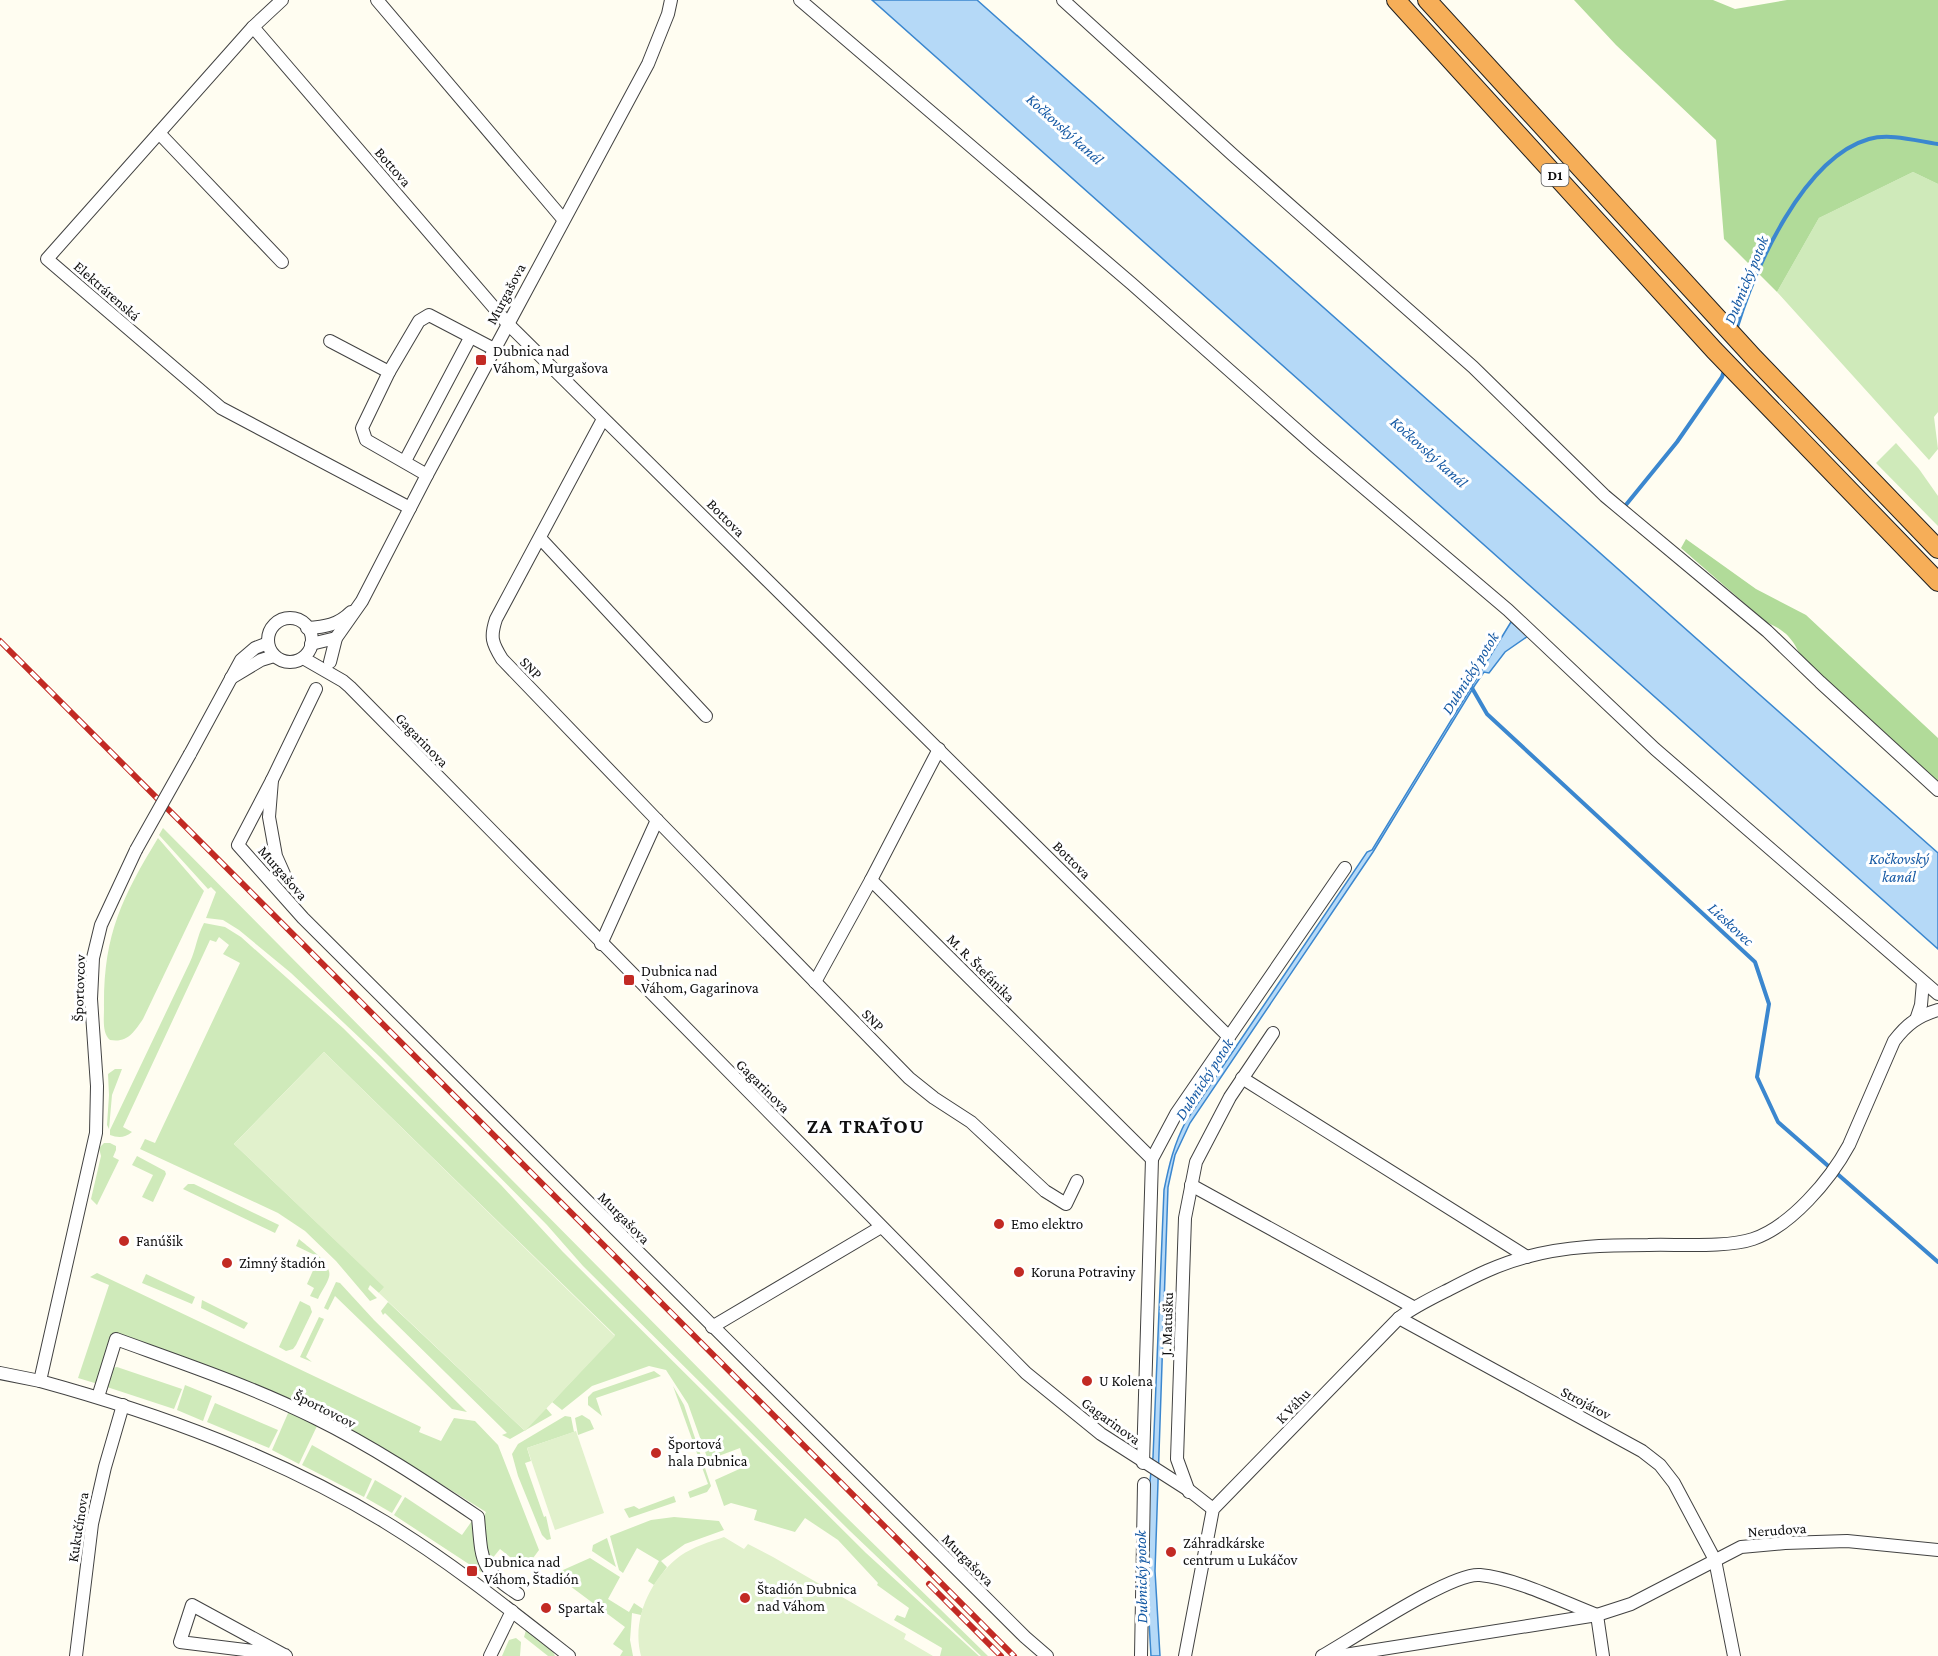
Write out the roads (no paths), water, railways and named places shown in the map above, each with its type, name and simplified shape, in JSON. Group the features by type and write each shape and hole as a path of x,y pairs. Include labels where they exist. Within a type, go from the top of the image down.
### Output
{"highway":[{"name":"D1","path":"1396,0 1714,350 1938,582"},
{"name":"D1","path":"1427,0 1745,349 1938,549"}],"street":[{"path":"253,27 282,0"},
{"path":"377,0 563,219"},
{"name":"Murgašova","path":"330,662 336,638 363,601 427,475 648,64 668,14 670,0"},
{"path":"800,0 1132,284 1317,448 1508,610 1655,750 1938,994"},
{"path":"1063,0 1233,155 1473,367 1605,496 1767,631 1938,790"},
{"name":"Elektrárenská","path":"253,27 47,259 221,408 410,508"},
{"name":"Bottova","path":"253,27 508,324 1229,1037"},
{"path":"159,133 282,262"},
{"path":"427,475 366,440 362,428 389,372 419,321 429,315 494,349"},
{"path":"405,461 470,338"},
{"path":"330,341 389,372"},
{"name":"SNP","path":"603,419 496,619 491,633 494,647 502,659 657,820 909,1078 934,1098 971,1122 1045,1191 1066,1204 1077,1181"},
{"path":"540,538 706,716"},
{"name":"Murgašova","path":"307,628 322,627 344,619 363,601"},
{"path":"298,620 307,628 311,645 303,658 285,662 274,656 268,643 272,628 280,621 298,620"},
{"path":"311,645 336,638"},
{"name":"Športovcov","path":"40,1381 96,1132 97,1086 91,999 93,958 101,925 136,850 230,678 241,660 255,648 268,643"},
{"name":"Gagarinova","path":"311,645 330,662 342,681 1026,1373 1101,1434 1168,1478 1188,1495 1213,1509"},
{"path":"230,678 261,660 274,656"},
{"name":"Gagarinova","path":"303,658 342,681"},
{"name":"Murgašova","path":"316,689 238,845 303,918 712,1327 1025,1637 1047,1656"},
{"path":"815,982 939,749"},
{"name":"Murgašova","path":"272,780 269,817 276,856 284,874"},
{"path":"601,944 657,820"},
{"path":"1145,1464 1152,1159 1176,1114 1345,868"},
{"name":"M. R. Štefánika","path":"871,880 1152,1159"},
{"path":"1917,1017 1922,1005 1923,981"},
{"path":"1917,1017 1938,1010"},
{"name":"K Váhu","path":"1213,1509 1399,1318 1413,1307 1476,1276 1527,1257 1572,1248 1611,1245 1740,1242 1761,1235 1781,1223 1803,1204 1840,1161 1894,1041 1905,1026 1917,1017"},
{"name":"J. Matušku","path":"1188,1495 1177,1459 1185,1218 1191,1185 1196,1162 1230,1097 1273,1033"},
{"path":"1242,1078 1527,1257"},
{"path":"1191,1185 1413,1307"},
{"path":"712,1327 881,1227"},
{"name":"Strojárov","path":"1399,1318 1642,1450 1660,1465 1674,1483 1715,1560 1734,1656"},
{"name":"Športovcov","path":"98,1397 116,1339 214,1375 314,1418 413,1473 478,1516 482,1558 486,1568 491,1575 518,1594"},
{"path":"0,1373 40,1381 123,1405 218,1438 302,1477 384,1522 450,1566 513,1611 568,1656"},
{"name":"Kukučínova","path":"76,1656 92,1524 123,1405"},
{"path":"1141,1656 1144,1484"},
{"path":"1185,1656 1213,1509"},
{"name":"Nerudova","path":"1338,1656 1597,1615 1631,1604 1741,1547 1847,1541 1938,1550"},
{"path":"1322,1656 1441,1586 1477,1574 1501,1578 1597,1615 1603,1656"},
{"path":"192,1605 286,1656 180,1642 192,1605"},
{"path":"489,1656 513,1611"}],"water":[{"name":"Kočkovský kanál","path":"872,0 977,0 1938,853 1938,949"},
{"path":"1511,622 1528,636 1505,652 1489,673 1484,672 1475,685 1373,852 1190,1123 1175,1155 1168,1187 1155,1571 1160,1656 1151,1656 1147,1581 1148,1507 1153,1457 1164,1190 1175,1146 1186,1121 1367,852 1372,850"}],"waterway":[{"name":"Dubnický potok","path":"1736,330 1744,305 1769,247 1803,191 1823,168 1845,150 1877,137 1895,137 1938,144"},
{"name":"Dubnický potok","path":"1625,506 1677,442 1722,377 1725,368"},
{"name":"Lieskovec","path":"1472,688 1487,714 1755,962 1769,1004 1757,1077 1778,1122 1938,1262"}],"railway":[{"path":"0,641 1014,1656"},
{"path":"929,1584 1001,1656"}],"place":[{"name":"Dubnica nad Váhom, Murgašova","path":"481,360"},
{"name":"Dubnica nad Váhom, Gagarinova","path":"629,980"},
{"name":"Emo elektro","path":"999,1224"},
{"name":"Fanúšik","path":"124,1241"},
{"name":"Zimný štadión","path":"227,1263"},
{"name":"Koruna Potraviny","path":"1019,1272"},
{"name":"U Kolena","path":"1087,1381"},
{"name":"Športová hala Dubnica","path":"656,1453"},
{"name":"Záhradkárske centrum u Lukáčov","path":"1171,1552"},
{"name":"Dubnica nad Váhom, Štadión","path":"472,1571"},
{"name":"Štadión Dubnica nad Váhom","path":"745,1598"},
{"name":"Spartak","path":"546,1608"}],"district":[{"name":"ZA TRAŤOU","path":"866,1126"}]}
